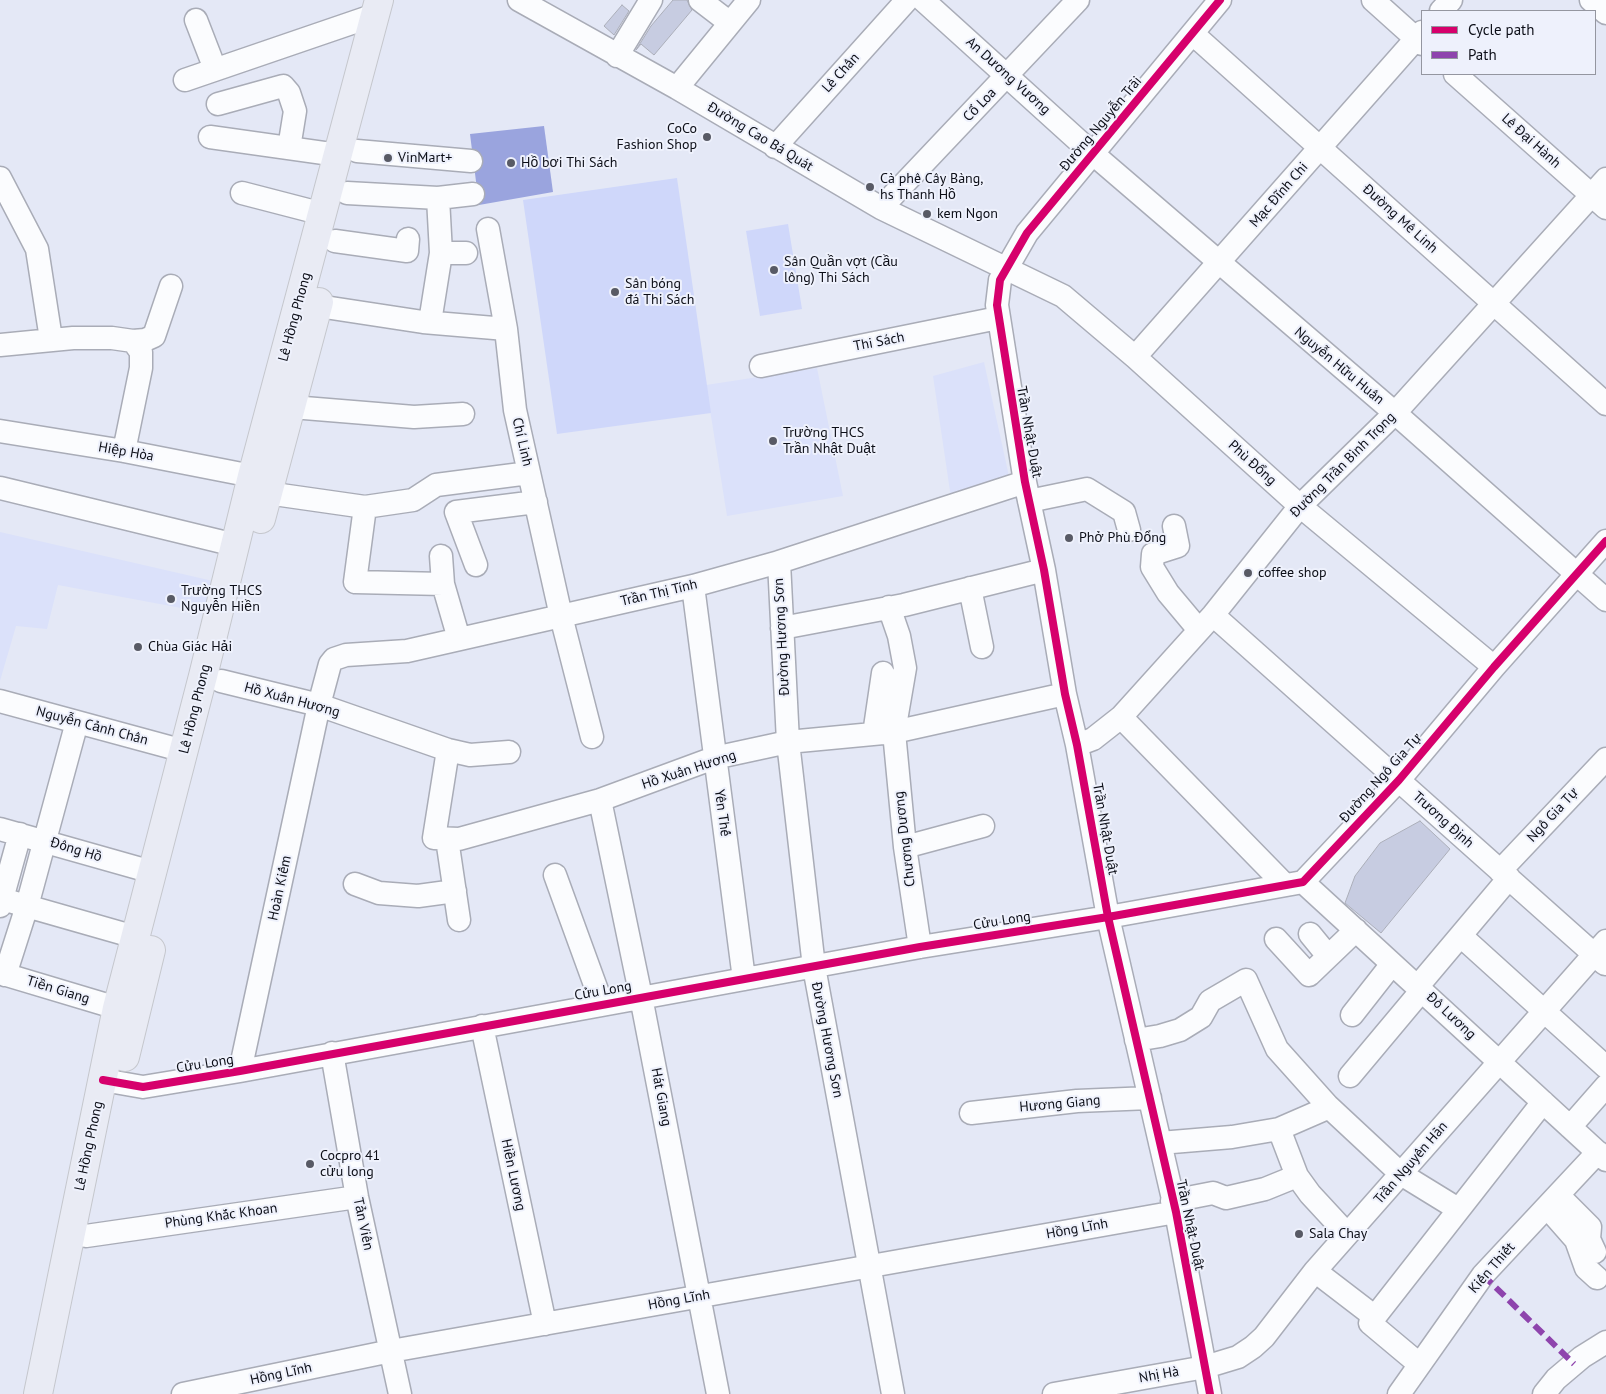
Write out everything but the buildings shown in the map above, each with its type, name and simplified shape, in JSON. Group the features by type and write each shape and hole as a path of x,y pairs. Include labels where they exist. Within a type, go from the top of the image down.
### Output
{"main road":[{"name":"Lê Hồng Phong","path":"56,1394 86,1236 111,1082 117,1008 152,872 212,679 260,485 323,214 348,153 384,5"},
{"name":"Lê Hồng Phong","path":"212,679 235,545 292,407 347,193 348,153"},
{"name":"Lê Hồng Phong","path":"38,1394 111,1082 167,887 192,745"}],"street":[{"name":"Đường Cao Bá Quát","path":"519,0 677,88 881,208 1006,267"},
{"path":"617,56 651,0"},
{"path":"700,0 730,23"},
{"path":"677,88 749,0"},
{"name":"Lê Chân","path":"775,147 908,0"},
{"name":"An Dương Vương","path":"923,0 1092,153"},
{"name":"Cổ Loa","path":"881,208 1078,0"},
{"name":"Đường Nguyễn Trãi","path":"1006,267 1027,233 1220,0"},
{"path":"1373,0 1420,39"},
{"path":"1442,10 1451,0"},
{"path":"1591,0 1606,14"},
{"path":"185,80 384,5"},
{"path":"196,20 215,69"},
{"name":"Đường Mê Linh","path":"1193,34 1606,404"},
{"name":"Mạc Đĩnh Chi","path":"1135,357 1320,148 1420,39"},
{"name":"Lê Đại Hành","path":"1456,75 1599,202"},
{"path":"218,104 283,86 289,93 295,112 288,148"},
{"path":"210,136 288,148 471,161"},
{"name":"Nguyễn Hữu Huân","path":"1092,153 1395,413 1606,600"},
{"path":"0,178 37,249 51,339"},
{"name":"Đường Trần Bình Trọng","path":"1077,745 1093,739 1121,717 1206,622 1300,506 1395,413 1494,304 1599,202 1606,179"},
{"path":"242,193 323,214"},
{"path":"347,193 438,198 473,194"},
{"path":"430,322 441,253 438,198"},
{"name":"Chí Linh","path":"488,228 506,329 515,410 561,616 592,737"},
{"path":"334,241 407,251 408,239"},
{"path":"441,253 466,253"},
{"name":"Trần Nhật Duật","path":"1006,267 998,293 998,318 1027,492 1044,570 1065,694 1077,745 1108,917 1174,1206 1210,1394"},
{"name":"Phù Đổng","path":"1006,267 1063,296 1135,357 1300,506 1494,668"},
{"path":"0,345 51,339 112,338 133,341 145,340 154,336 171,286"},
{"path":"318,306 430,322 506,329"},
{"name":"Thi Sách","path":"761,366 998,318"},
{"path":"124,451 141,368 141,352 133,341"},
{"path":"292,407 414,418 463,414"},
{"name":"Hiệp Hòa","path":"0,430 124,451 260,485 364,508 413,500 436,485 529,473"},
{"path":"0,488 235,545"},
{"name":"Trần Thị Tính","path":"319,706 330,664 339,656 392,653 692,586 1027,492 1087,489 1124,512 1129,530"},
{"path":"476,565 456,512 536,502"},
{"path":"364,508 355,582 443,584"},
{"name":"Trương Định","path":"1174,526 1178,546 1153,554 1152,567 1168,593 1398,780 1505,874 1602,953"},
{"name":"Đường Ngô Gia Tự","path":"1294,884 1398,780 1606,541"},
{"path":"441,556 443,584 459,639"},
{"name":"Đường Hương Sơn","path":"779,562 788,742 814,967 893,1394"},
{"path":"782,628 889,608 1044,570"},
{"name":"Yên Thế","path":"692,586 744,979"},
{"path":"970,588 982,646"},
{"path":"884,733 905,668 900,636 889,608"},
{"path":"883,673 884,733"},
{"name":"Hồ Xuân Hương","path":"212,679 319,706 448,750 470,755 509,752"},
{"name":"Hồ Xuân Hương","path":"447,839 473,836 600,800 714,758 788,742 884,733 1065,694"},
{"name":"Nguyễn Cảnh Chân","path":"0,701 77,722 192,745"},
{"name":"Hoàn Kiếm","path":"240,1071 319,706"},
{"name":"Đô Lương","path":"1121,717 1294,884 1356,930 1602,1156"},
{"path":"3,974 27,906 77,722"},
{"name":"Chương Dương","path":"884,733 920,947"},
{"path":"448,750 434,838 447,839 459,920"},
{"name":"Ngô Gia Tự","path":"1350,1076 1461,936 1505,874 1606,759"},
{"name":"Hát Giang","path":"600,800 641,997 718,1394"},
{"path":"904,847 983,826"},
{"path":"10,832 1,902 27,906 135,937"},
{"name":"Đông Hồ","path":"10,832 44,840 152,872"},
{"path":"555,875 602,1004"},
{"path":"355,884 379,893 418,896 455,891"},
{"path":"1108,917 1294,884"},
{"name":"Cửu Long","path":"111,1082 143,1087 240,1071 920,947 1108,917"},
{"path":"1276,939 1308,974 1356,930"},
{"path":"1310,934 1328,956"},
{"path":"1461,936 1606,1067"},
{"name":"Trần Nguyên Hãn","path":"1205,1367 1238,1357 1264,1337 1315,1271 1347,1234 1545,1010 1602,953"},
{"path":"1352,1015 1392,964"},
{"name":"Tiền Giang","path":"3,974 117,1008"},
{"path":"1136,1040 1180,1030 1201,1017 1210,1001 1246,980 1277,1049 1328,1106 1400,1174 1458,1209"},
{"name":"Hiền Lương","path":"482,1026 545,1324"},
{"name":"Tản Viên","path":"332,1053 357,1197 400,1394"},
{"path":"1570,1126 1606,1086"},
{"name":"Hương Giang","path":"971,1113 1077,1101 1150,1098"},
{"path":"1419,1364 1370,1324 1543,1102"},
{"path":"1160,1142 1232,1137 1279,1129 1325,1110 1328,1106"},
{"path":"1279,1129 1296,1176 1347,1234"},
{"name":"Kiến Thiết","path":"1399,1394 1483,1275 1552,1201 1602,1156"},
{"name":"Hồng Lĩnh","path":"183,1394 391,1351 869,1266 1174,1206 1213,1193 1226,1198 1265,1189 1296,1176"},
{"name":"Phùng Khắc Khoan","path":"86,1236 357,1197"},
{"path":"1552,1201 1590,1227 1589,1239 1595,1252"},
{"path":"1552,1201 1576,1240 1586,1268 1596,1278"},
{"path":"1315,1271 1375,1317"},
{"path":"1544,1394 1556,1379 1582,1357 1606,1342"},
{"path":"1561,1394 1586,1370 1606,1358"},
{"name":"Nhị Hà","path":"1054,1394 1205,1367"}],"shaded area":[{"name":"Sân bóng đá Thi Sách","path":"677,178 711,413 557,434 523,200"},
{"name":"Sân Quần vợt (Cầu lông) Thi Sách","path":"788,224 802,309 760,316 746,231"},
{"path":"984,362 1010,481 951,498 933,376"},
{"name":"Trường THCS Trần Nhật Duật","path":"817,368 843,496 727,516 706,385"},
{"name":"Trường THCS Nguyễn Hiền","path":"0,532 213,581 208,613 58,585 47,629 16,626 0,681"}],"water":[{"name":"Hồ bơi Thi Sách","path":"544,126 553,192 479,205 470,134"}],"marked path":[{"path":"1483,1275 1574,1364"}],"cycle path":[{"path":"1210,1394 1176,1212 1108,917 1077,745 1065,694 1044,570 1025,482 997,305 1000,280 1027,233 1220,0"},
{"path":"103,1080 143,1087 240,1071 920,947 1108,917 1303,882 1399,780 1494,667 1606,541"}],"place":[{"name":"CoCo Fashion Shop","path":"707,137"},
{"name":"VinMart+","path":"388,158"},
{"name":"Hồ bơi Thi Sách","path":"511,163"},
{"name":"Cà phê Cây Bàng, hs Thanh Hồ","path":"870,187"},
{"name":"kem Ngon","path":"927,214"},
{"name":"Sân Quần vợt (Cầu lông) Thi Sách","path":"774,270"},
{"name":"Sân bóng đá Thi Sách","path":"615,292"},
{"name":"Trường THCS Trần Nhật Duật","path":"773,441"},
{"name":"Phở Phù Đổng","path":"1069,538"},
{"name":"coffee shop","path":"1248,573"},
{"name":"Trường THCS Nguyễn Hiền","path":"171,599"},
{"name":"Chùa Giác Hải","path":"138,647"},
{"name":"Cocpro 41 cửu long","path":"310,1164"},
{"name":"Sala Chay","path":"1299,1234"}]}
